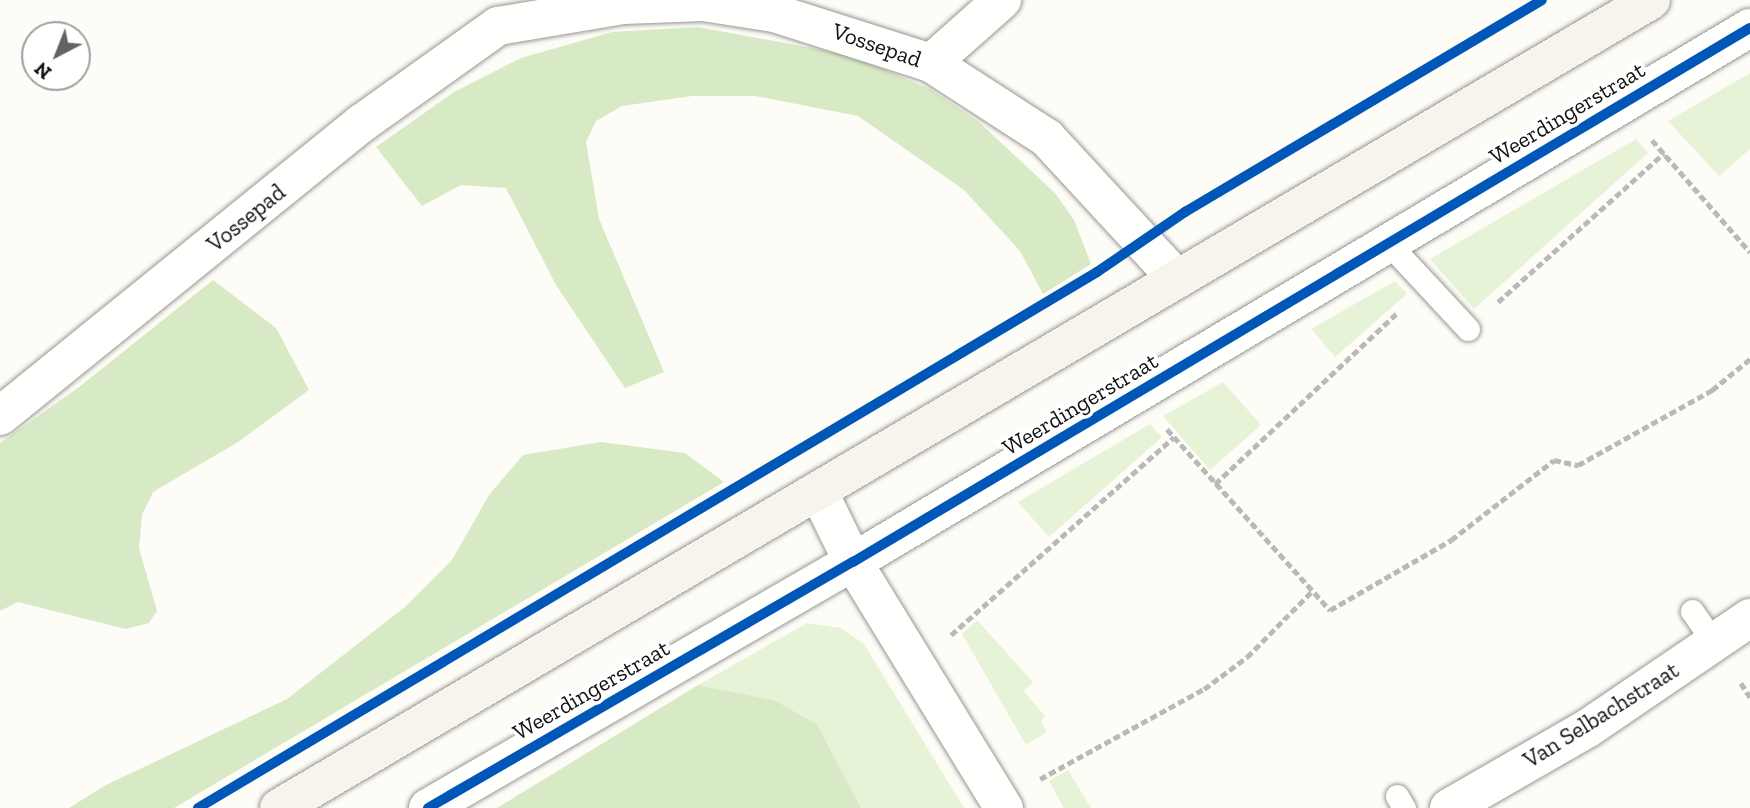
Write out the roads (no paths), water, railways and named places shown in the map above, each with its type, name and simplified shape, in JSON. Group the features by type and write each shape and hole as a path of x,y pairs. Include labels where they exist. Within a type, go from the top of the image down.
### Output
{"main road":[{"path":"279,808 1651,0"}],"street":[{"path":"932,63 1002,0"},
{"name":"Vossepad","path":"0,416 362,123 490,13 703,2 774,13 932,63 1047,138 1144,239 1177,279"},
{"name":"Weerdingerstraat","path":"428,808 853,562 1750,29"},
{"path":"818,491 853,562 1002,804"},
{"name":"Van Selbachstraat","path":"1449,808 1588,727 1750,618"}],"lane":[{"path":"1390,244 1468,329"},
{"path":"1692,611 1714,642"}]}
